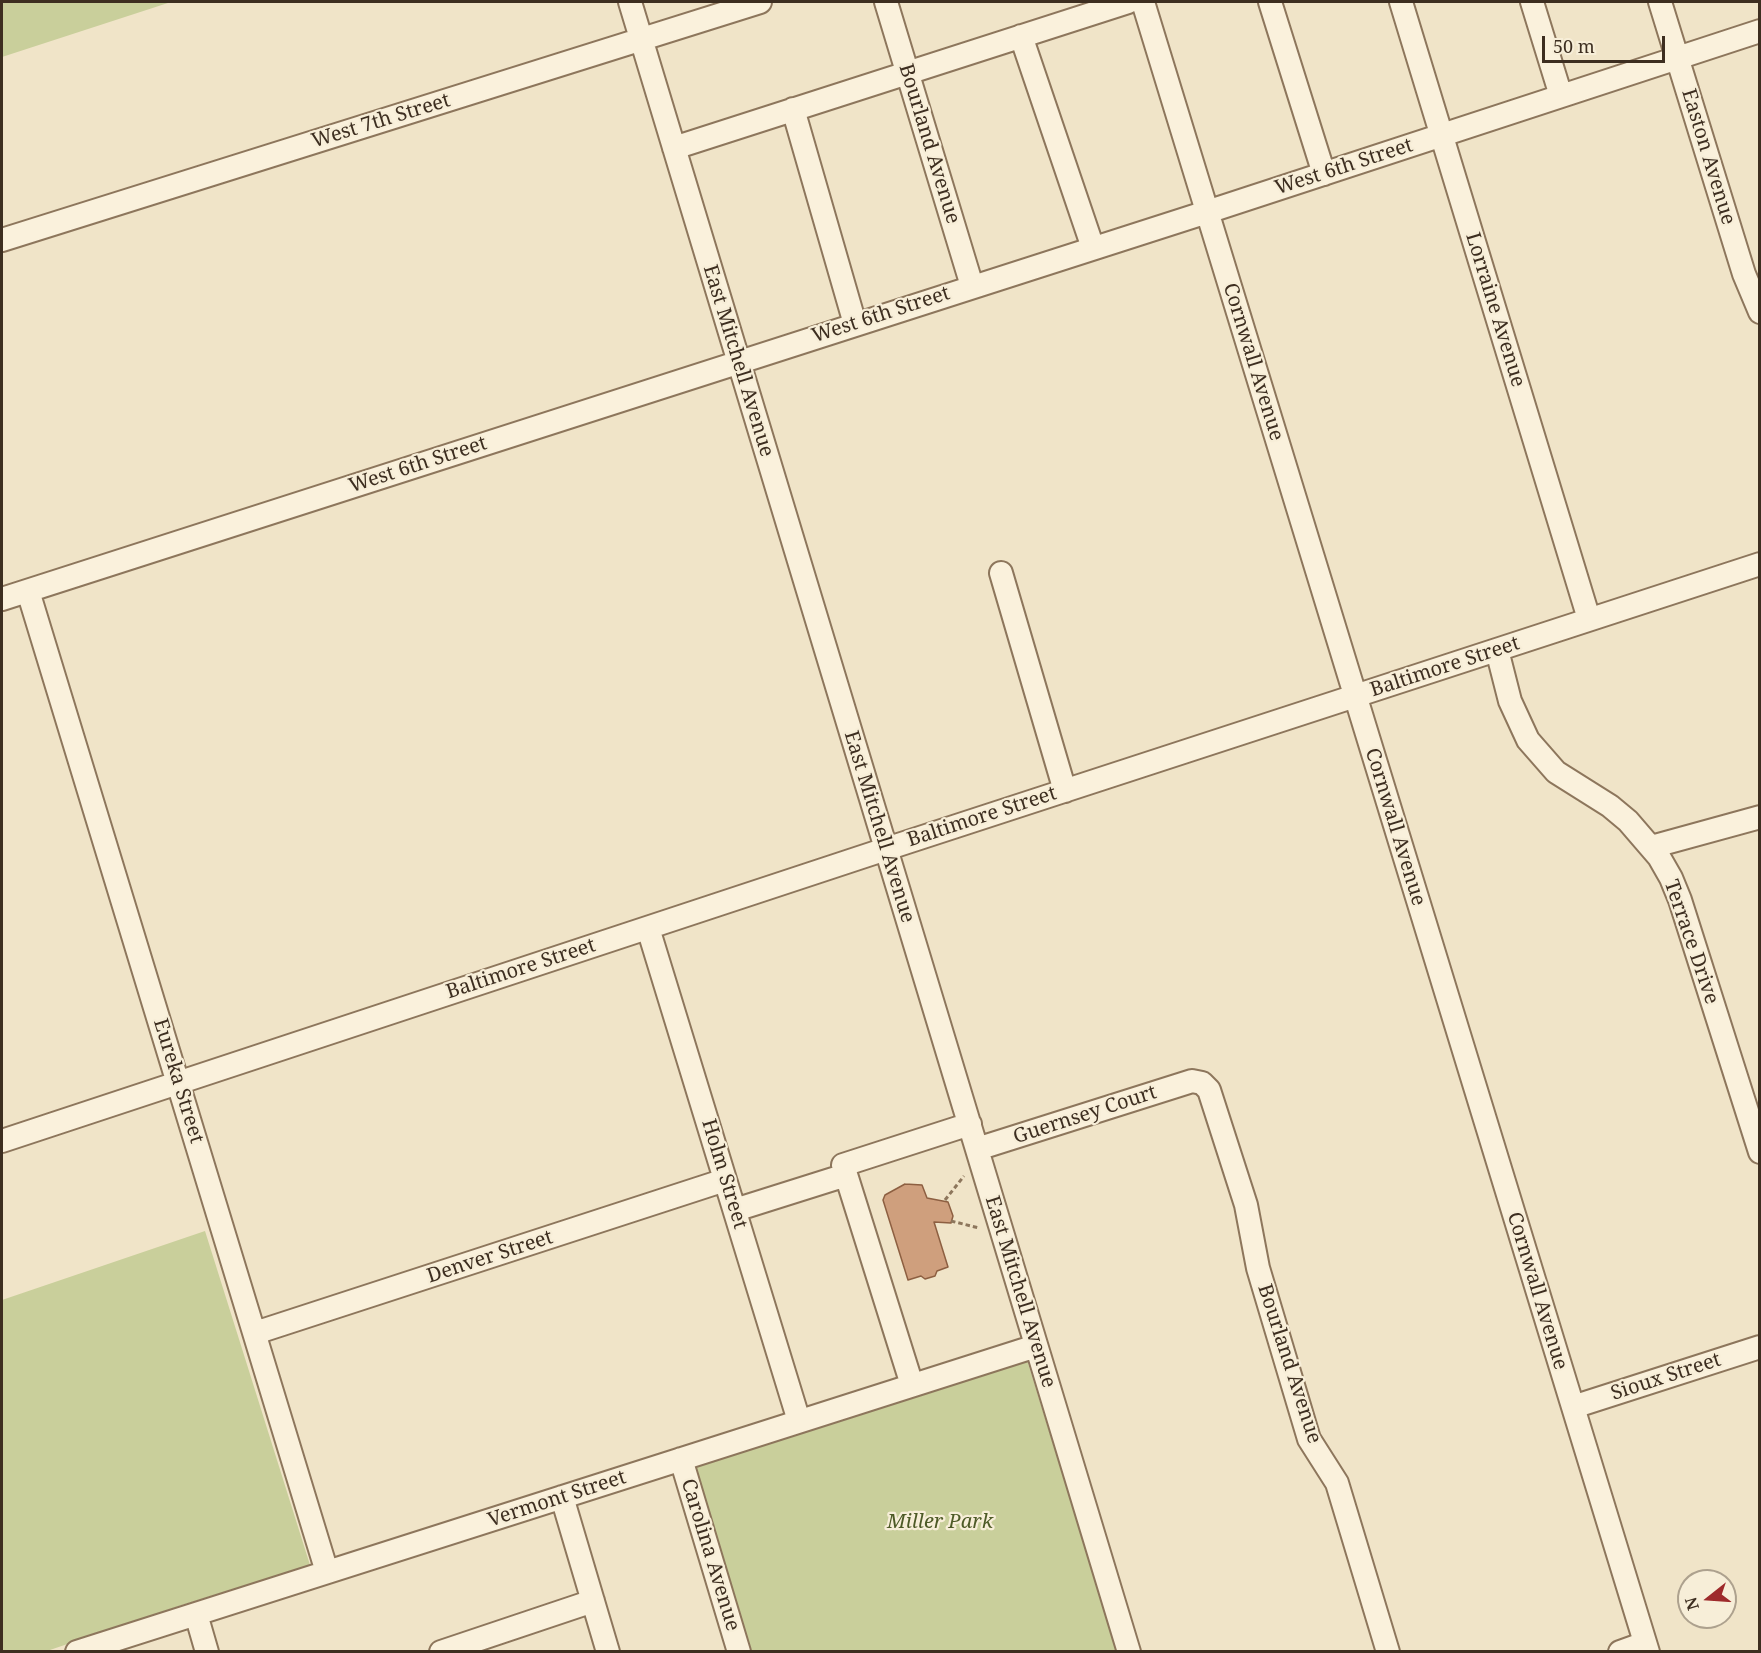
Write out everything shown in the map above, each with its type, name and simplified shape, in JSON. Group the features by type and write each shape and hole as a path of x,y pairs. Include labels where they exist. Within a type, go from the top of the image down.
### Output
{"street":[{"name":"East Mitchell Avenue","path":"630,2 1129,1652"},
{"name":"West 7th Street","path":"2,240 760,2"},
{"name":"Bourland Avenue","path":"886,2 972,286"},
{"path":"674,148 1128,2"},
{"name":"Cornwall Avenue","path":"1143,2 1646,1647"},
{"path":"1270,2 1324,174"},
{"name":"Lorraine Avenue","path":"1401,2 1589,619"},
{"path":"1532,2 1561,96"},
{"name":"Easton Avenue","path":"1660,2 1744,274 1760,312"},
{"name":"West 6th Street","path":"2,598 1207,212 1760,31"},
{"path":"1021,36 1093,248"},
{"path":"793,110 855,324"},
{"name":"Baltimore Street","path":"2,1141 648,927 1760,564"},
{"path":"1001,573 1065,791"},
{"name":"Eureka Street","path":"28,591 327,1572"},
{"name":"Terrace Drive","path":"1497,650 1510,701 1528,740 1556,772 1610,806 1628,821 1651,847 1671,878 1760,1152"},
{"path":"1651,847 1760,817"},
{"name":"Holm Street","path":"648,927 799,1422"},
{"name":"Bourland Avenue","path":"1192,1081 1202,1083 1209,1090 1246,1205 1258,1268 1309,1438 1337,1483 1388,1652"},
{"name":"Guernsey Court","path":"977,1149 1192,1081"},
{"path":"912,1386 843,1165 970,1125"},
{"path":"735,1210 846,1175"},
{"name":"Denver Street","path":"255,1333 725,1180"},
{"name":"Vermont Street","path":"85,1650 1036,1346"},
{"name":"Sioux Street","path":"1573,1407 1760,1347"},
{"name":"Carolina Avenue","path":"681,1459 739,1652"},
{"path":"562,1497 608,1652"},
{"path":"441,1652 593,1601"},
{"path":"196,1614 207,1652"},
{"path":"1620,1652 1646,1647"}],"path":[{"path":"945,1200 964,1176"},
{"path":"951,1221 979,1228"}],"green space":[{"path":"2,2 171,2 2,57"},
{"path":"205,1231 310,1565 47,1651 2,1651 2,1300"},
{"name":"Miller Park","path":"1027,1360 1117,1651 748,1651 691,1463"}],"building":[{"path":"905,1184 922,1185 927,1198 948,1202 953,1216 951,1223 934,1222 948,1267 937,1271 935,1276 925,1279 921,1276 908,1280 883,1200 885,1195"}]}
